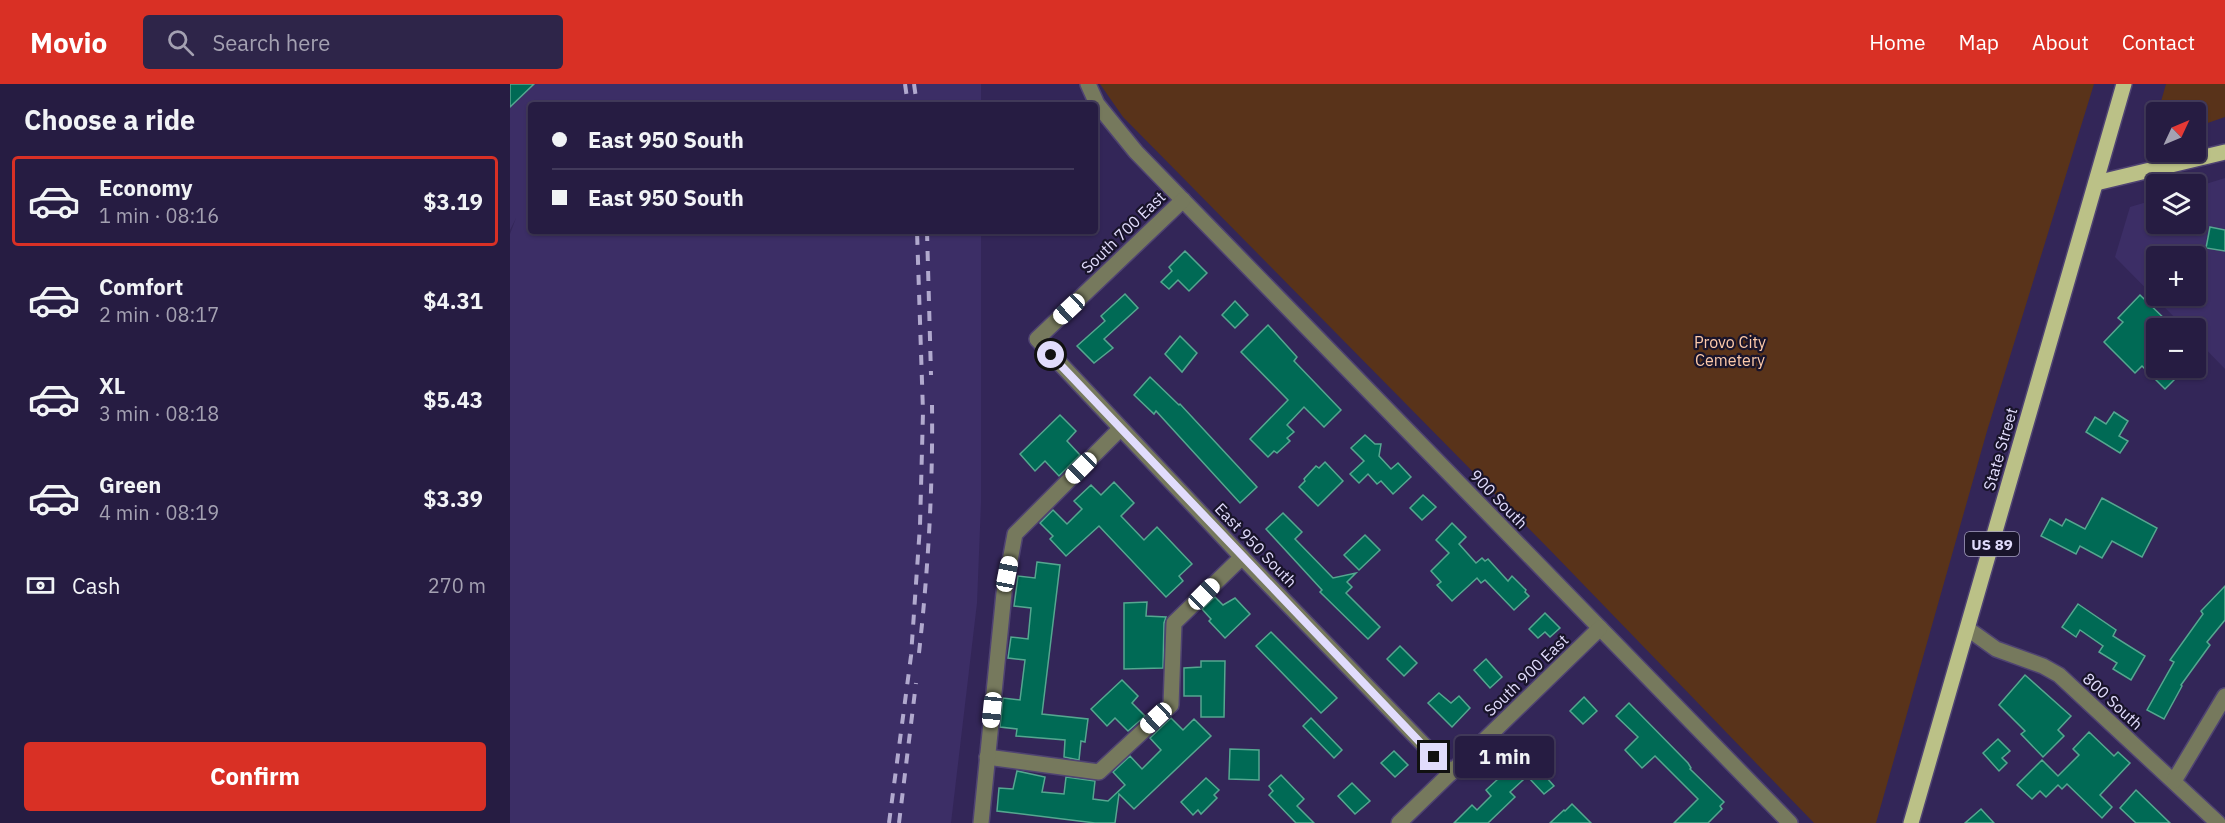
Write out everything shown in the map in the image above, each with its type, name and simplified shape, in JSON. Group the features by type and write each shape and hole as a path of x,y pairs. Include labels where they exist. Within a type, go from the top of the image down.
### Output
{"main road":[{"name":"State Street","path":"1911,823 2124,84"},
{"path":"2096,183 2225,152"}],"street":[{"name":"900 South","path":"1088,84 1096,102"},
{"name":"900 South","path":"1098,105 1130,144 1183,200 1790,823"},
{"name":"South 700 East","path":"1037,339 1183,200"},
{"name":"East 950 South","path":"1037,339 1120,429 1450,773"},
{"path":"981,823 1004,593 1015,534 1120,429"},
{"path":"987,757 1099,772 1171,705 1174,623 1242,557"},
{"name":"South 900 East","path":"1399,823 1600,627"},
{"name":"800 South","path":"1968,629 1996,649 2043,666 2059,675 2218,823"},
{"path":"2174,781 2225,696"}],"shaded area":[{"path":"510,84 981,84 981,102 528,102 528,234 981,234 981,503 977,603 951,823 510,823 510,234 516,218 510,230"},
{"path":"2225,178 2225,369 2206,349 2206,318 2175,318 2163,306 2206,306 2206,246 2146,246 2146,288 2115,257 2130,207 2146,202 2146,234 2206,234 2206,184"}],"green space":[{"name":"Provo City Cemetery","path":"1100,84 2094,84 1987,431 1876,823 1814,823 1550,550 1123,117"},
{"path":"2166,84 2225,84 2225,117 2206,124 2206,102 2161,102"}],"building":[{"path":"510,84 534,84 510,107"},
{"path":"2210,227 2225,230 2225,251 2206,248"},
{"path":"1185,251 1207,273 1189,291 1178,280 1169,289 1161,282 1172,271 1169,267"},
{"path":"1125,294 1138,308 1104,339 1113,348 1094,363 1077,346 1105,321 1101,316"},
{"path":"2140,295 2146,301 2146,306 2151,306 2164,318 2146,318 2146,370 2142,366 2135,373 2104,342 2123,322 2118,318"},
{"path":"1235,301 1248,315 1235,328 1222,315"},
{"path":"1268,325 1297,357 1294,361 1341,410 1324,427 1304,407 1287,425 1294,432 1287,438 1290,441 1277,453 1274,451 1268,457 1250,439 1288,400 1241,352"},
{"path":"1180,336 1197,353 1182,372 1165,354"},
{"path":"1150,377 1180,404 1257,487 1240,503 1156,411 1154,414 1134,395"},
{"path":"2154,378 2176,378 2165,389"},
{"path":"2114,412 2128,421 2119,436 2128,441 2120,453 2086,432 2095,417 2106,424"},
{"path":"1060,415 1076,431 1067,441 1080,455 1059,476 1045,461 1035,471 1020,454"},
{"path":"1365,435 1375,444 1381,444 1379,456 1391,469 1398,463 1411,477 1393,494 1381,481 1377,484 1368,474 1359,483 1350,474 1364,461 1351,448"},
{"path":"1325,462 1343,481 1318,506 1299,487 1316,466 1319,468"},
{"path":"1114,482 1134,503 1121,516 1144,540 1157,527 1192,564 1179,576 1183,581 1166,597 1099,526 1066,556 1050,539 1053,536 1040,523 1053,510 1067,524 1082,509 1074,501 1091,485 1101,495"},
{"path":"1423,495 1436,507 1422,520 1410,508"},
{"path":"2102,498 2157,528 2142,557 2112,541 2102,558 2080,546 2076,554 2041,536 2050,519 2062,526 2066,519 2085,529"},
{"path":"1283,513 1302,532 1295,539 1333,578 1356,573 1347,582 1352,587 1346,593 1380,627 1368,639 1320,592 1322,590 1266,529"},
{"path":"1452,523 1466,537 1459,544 1476,563 1482,558 1485,561 1488,559 1508,581 1512,576 1526,590 1529,596 1514,610 1485,580 1481,583 1477,578 1452,601 1437,585 1441,582 1431,571 1449,553 1436,540"},
{"path":"1365,535 1380,550 1359,570 1344,555"},
{"path":"1037,562 1060,565 1042,714 1088,719 1085,742 1081,741 1079,760 1064,757 1065,740 1016,736 1017,729 1000,727 1003,698 1020,700 1025,660 1008,658 1011,637 1028,639 1031,608 1014,606 1018,576 1035,578"},
{"path":"2225,586 2225,620 2207,642 2210,645 2181,685 2164,719 2147,710 2174,662 2170,660 2203,614 2201,611"},
{"path":"1215,597 1223,605 1235,598 1250,614 1225,638 1209,621 1211,619 1202,609"},
{"path":"1147,602 1146,616 1166,617 1163,668 1124,669 1124,603"},
{"path":"2078,604 2116,630 2113,636 2145,656 2131,680 2113,669 2117,663 2099,652 2103,646 2080,630 2076,637 2062,627"},
{"path":"1545,613 1560,628 1550,637 1545,632 1538,638 1529,629"},
{"path":"1271,632 1337,698 1321,713 1256,646"},
{"path":"1400,646 1417,663 1404,676 1387,659"},
{"path":"1486,659 1502,677 1490,688 1474,670"},
{"path":"1201,661 1225,661 1224,717 1201,717 1201,696 1184,696 1184,668 1201,667"},
{"path":"2025,675 2071,716 2058,730 2064,736 2043,757 2021,734 2025,731 1999,705"},
{"path":"1122,680 1138,696 1132,703 1145,716 1128,731 1115,718 1107,726 1091,709"},
{"path":"1439,693 1451,703 1459,696 1470,708 1452,727 1428,703"},
{"path":"1584,697 1597,711 1583,724 1570,711"},
{"path":"1629,703 1724,802 1720,806 1722,809 1708,823 1674,823 1698,799 1655,756 1642,768 1625,750 1638,737 1616,716"},
{"path":"1171,718 1183,730 1194,719 1211,736 1134,809 1119,794 1115,823 1095,823 997,811 999,788 1013,789 1017,771 1045,777 1042,792 1064,794 1066,777 1095,781 1093,799 1108,801 1125,785 1113,772 1130,756 1142,769 1161,750 1150,738"},
{"path":"1311,718 1342,750 1334,758 1303,726"},
{"path":"2089,732 2114,756 2118,752 2130,763 2100,795 2112,807 2102,818 2067,784 2062,789 2058,785 2046,797 2040,791 2032,799 2017,785 2042,760 2058,776 2079,755 2073,749"},
{"path":"1998,739 2010,751 2002,758 2007,763 1999,771 1983,753"},
{"path":"1230,749 1259,750 1259,780 1229,779"},
{"path":"1394,751 1408,765 1395,777 1381,763"},
{"path":"1522,757 1534,770 1510,792 1515,797 1488,823 1454,823 1472,805 1477,810 1491,796 1486,790"},
{"path":"1538,768 1554,786 1544,794 1528,777"},
{"path":"1281,775 1304,799 1297,806 1314,823 1296,823 1269,795 1273,791 1269,786"},
{"path":"1206,778 1219,790 1214,795 1217,798 1201,814 1198,810 1193,815 1181,802"},
{"path":"1352,783 1370,801 1355,814 1338,796"},
{"path":"2136,790 2170,823 2136,823 2120,808"},
{"path":"1572,804 1591,823 1550,823 1565,811"},
{"path":"1981,809 1994,823 1965,823"}],"railway":[{"path":"905,84 908,102"},
{"path":"914,84 917,102"},
{"path":"889,823 911,656 920,526 923,412 917,234"},
{"path":"927,234 931,375"},
{"path":"919,653 929,529 932,405"},
{"path":"899,823 916,683"}],"route":[{"path":"1051,355 1434,757"}]}
